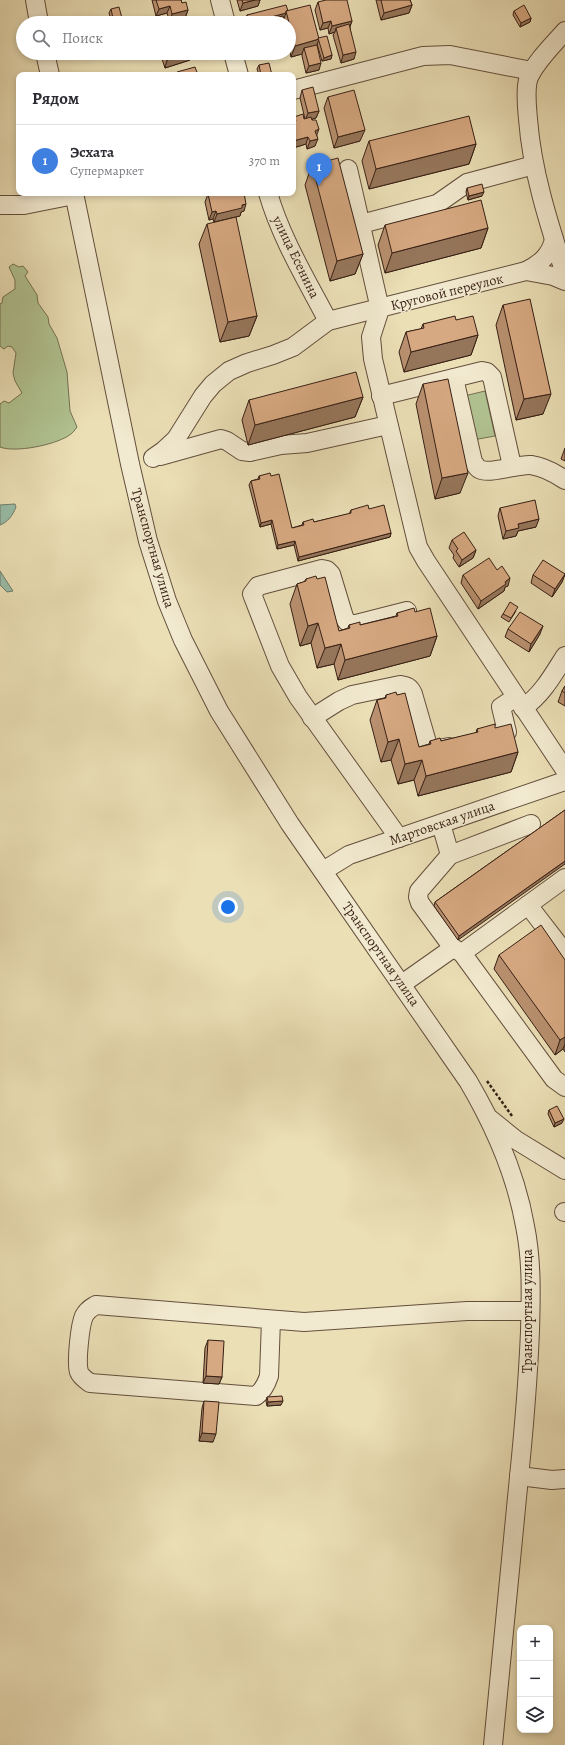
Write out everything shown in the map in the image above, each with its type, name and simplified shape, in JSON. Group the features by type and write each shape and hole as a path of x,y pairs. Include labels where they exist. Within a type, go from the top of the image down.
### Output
{"street":[{"path":"35,0 38,16"},
{"path":"220,0 224,16"},
{"path":"565,31 532,70 528,80 526,92 529,131 534,165 565,274"},
{"path":"296,89 424,56 450,55 532,70"},
{"path":"47,60 49,72"},
{"path":"235,60 238,72"},
{"path":"361,224 437,204 467,183 534,165"},
{"path":"348,170 380,309 371,337 371,346 381,396 418,547 565,770"},
{"path":"0,205 24,205 65,196"},
{"name":"Транспортная улица","path":"74,196 130,464 148,541 167,601 183,640 203,682 223,718 286,818 457,1063 488,1117 513,1179 528,1242 530,1311 534,1361 519,1476 493,1745"},
{"name":"улица Есенина","path":"269,196 276,218 285,238 328,321"},
{"path":"526,271 544,259 552,248 554,239"},
{"name":"Круговой переулок","path":"328,321 526,271 553,276 565,281"},
{"path":"153,458 176,439 203,396 213,384 229,371 293,347 328,321"},
{"path":"381,396 482,371 487,372 492,377 512,466"},
{"path":"454,378 473,462 478,469 485,471 524,465 541,467 565,480"},
{"path":"130,464 221,439 227,441 242,451 250,452 281,445 308,443 388,425"},
{"path":"399,838 298,697 280,666 252,598 252,594 254,589 258,586 322,569 328,570 331,574 346,622 356,624 407,612"},
{"path":"312,718 338,701 352,695 400,685 405,686 410,689 413,694 428,746 433,750 438,750 507,732 501,706 536,698 565,656"},
{"name":"Мартовская улица","path":"323,871 343,858 565,781"},
{"path":"441,824 450,855"},
{"path":"531,824 450,855 420,891 418,897 420,903 554,1079 565,1087"},
{"path":"402,984 528,905 565,878"},
{"path":"528,905 565,953"},
{"path":"488,1117 516,1140 565,1170"},
{"path":"513,1179 514,1166 518,1160 528,1153 537,1153"},
{"path":"271,1320 269,1376 262,1392 256,1396 90,1383 79,1373 78,1365 82,1322 85,1314 90,1308 96,1305 304,1322 467,1311 530,1311"},
{"path":"519,1476 552,1480 565,1479"}],"path":[{"path":"486,1079 514,1118"}],"shaded area":[{"path":"13,264 19,267 23,266 28,272 25,276 37,295 38,303 48,317 49,324 57,338 67,372 70,411 77,427 73,432 62,439 44,445 24,449 7,449 0,447 0,404 4,401 9,403 22,393 15,381 13,373 16,353 12,347 8,346 4,349 0,346 0,304 2,303 3,297 15,289 15,280 9,267"},
{"path":"485,391 495,436 473,440 464,396"},
{"path":"15,504 16,507 12,515 8,520 0,525 0,505"},
{"path":"0,571 13,591 7,592 0,585"}],"building":[{"path":"156,0 181,0 182,3 186,2 188,10 172,14 170,6 159,9"},
{"path":"242,0 255,0 243,3"},
{"path":"326,0 347,0 352,21 332,26 331,21 323,23 318,2"},
{"path":"381,0 410,0 412,5 384,13"},
{"path":"286,5 288,11 275,16 247,15"},
{"path":"310,5 319,39 296,46 296,16 287,16 286,11"},
{"path":"524,5 531,18 521,23 514,11"},
{"path":"119,7 121,16 112,16 111,9"},
{"path":"349,24 356,52 343,55 336,28"},
{"path":"327,36 332,55 324,58 318,38"},
{"path":"317,45 321,63 309,66 304,48"},
{"path":"269,63 271,72 260,72 259,65"},
{"path":"195,67 197,72 177,72"},
{"path":"313,87 319,111 308,113 302,90"},
{"path":"354,90 365,130 338,137 328,97"},
{"path":"303,114 304,119 311,117 312,120 316,120 319,129 315,131 318,139 310,141 308,137 296,140 296,116"},
{"path":"469,116 476,144 376,169 369,141"},
{"path":"338,158 363,254 337,261 312,165"},
{"path":"482,184 484,192 469,196 467,188"},
{"path":"208,196 245,196 246,204 242,205 242,208 217,214 216,211 212,212"},
{"path":"481,200 488,228 392,253 385,225"},
{"path":"236,217 257,316 228,322 207,224"},
{"path":"530,299 551,394 524,399 503,305"},
{"path":"455,316 456,320 473,316 478,335 411,352 406,332 424,328 423,324"},
{"path":"356,372 363,397 255,425 249,400"},
{"path":"448,379 468,473 442,478 423,384"},
{"path":"270,473 271,476 279,474 292,528 304,525 303,522 313,519 314,522 351,513 351,510 368,505 369,509 384,505 391,533 299,557 295,541 278,545 272,520 261,523 251,481 260,479 259,476"},
{"path":"535,500 539,519 518,524 519,528 506,531 500,508"},
{"path":"464,532 476,550 462,560 456,551 458,549 452,540"},
{"path":"489,558 497,570 502,566 510,578 505,582 506,584 481,601 463,575"},
{"path":"543,560 565,574 555,589 533,575"},
{"path":"316,576 317,579 325,577 339,631 350,628 349,625 360,622 360,625 398,616 397,613 414,608 415,612 430,608 437,636 345,660 341,644 325,648 318,623 308,626 297,584"},
{"path":"510,602 518,607 511,618 503,614"},
{"path":"520,612 543,626 531,644 508,629"},
{"path":"565,686 565,693 562,691"},
{"path":"396,692 397,695 405,693 419,747 431,744 430,741 440,738 441,741 478,732 477,729 495,724 495,728 511,724 518,752 426,776 422,760 405,764 399,739 388,742 377,700 386,698 386,695"},
{"path":"565,810 565,861 459,936 435,902"},
{"path":"541,925 565,960 565,1037 560,1040 499,955"},
{"path":"557,1106 564,1119 555,1123 549,1110"},
{"path":"208,1340 224,1341 222,1377 206,1376"},
{"path":"282,1396 283,1401 268,1402 267,1397"},
{"path":"204,1401 219,1402 216,1434 202,1433"}],"place":[{"name":"Эсхата","path":"319,186"}]}
